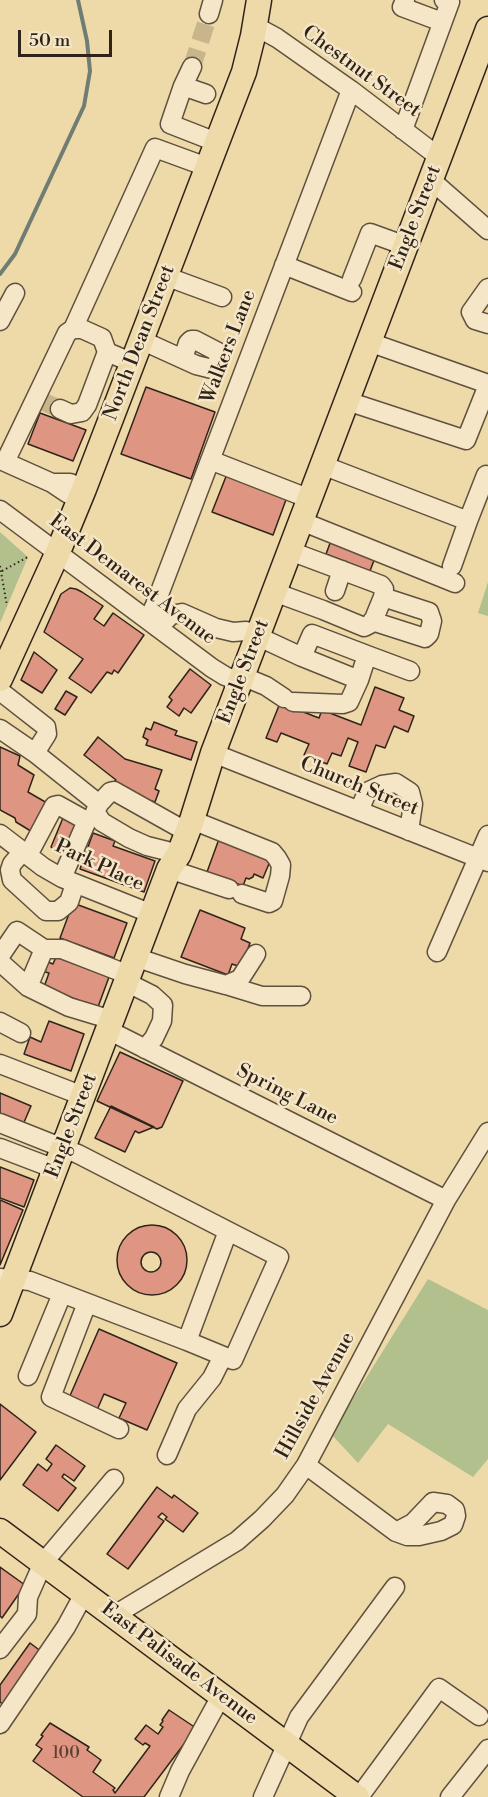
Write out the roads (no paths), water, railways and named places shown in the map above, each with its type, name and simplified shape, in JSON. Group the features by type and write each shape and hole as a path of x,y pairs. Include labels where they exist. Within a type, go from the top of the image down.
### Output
{"main road":[{"name":"North Dean Street","path":"0,679 82,494 244,72 259,0"},
{"name":"Engle Street","path":"0,1314 7,1279 59,1158 152,914 182,844 213,753 488,29"},
{"name":"East Palisade Avenue","path":"0,1532 358,1797"}],"street":[{"path":"405,0 402,8 442,22"},
{"path":"403,130 450,2 444,0"},
{"name":"Chestnut Street","path":"255,26 277,38 351,90 439,157"},
{"path":"192,67 170,124 216,142"},
{"path":"183,86 206,94"},
{"name":"Walkers Lane","path":"153,624 155,605 351,90"},
{"path":"82,494 67,493 52,483 2,468 47,403 67,333 73,329 155,148 207,167"},
{"path":"431,180 488,230"},
{"path":"284,265 352,286 370,233 406,246"},
{"path":"165,276 222,297"},
{"path":"488,288 471,312 475,320 488,324"},
{"path":"0,321 15,292"},
{"path":"47,403 71,414 82,412 87,405 107,352 102,338 82,329 73,329"},
{"path":"141,340 183,359"},
{"path":"347,401 466,440 488,384 369,342"},
{"path":"107,352 133,363"},
{"path":"210,460 306,510 453,574 468,521 486,475"},
{"path":"322,465 468,521"},
{"name":"East Demarest Avenue","path":"0,510 217,671 266,686 288,700 343,704 349,702 359,680"},
{"path":"274,592 331,600 364,627 372,621 383,597 384,589 381,585 290,551"},
{"path":"331,600 342,570"},
{"path":"372,621 425,638 429,634 432,621 429,612 383,597"},
{"path":"153,624 171,615 182,613 216,628 233,632 246,631 359,680 367,655"},
{"path":"302,657 312,634 410,671"},
{"path":"0,691 46,727 47,734 35,753"},
{"path":"0,729 35,753 99,804"},
{"name":"Church Street","path":"213,753 483,860"},
{"path":"359,811 367,792 382,785 396,783 410,792 413,804 409,831"},
{"path":"99,804 95,812 102,822 147,846 182,844 272,852 281,865 273,901 269,903 236,891 182,844 117,792 110,792 99,804"},
{"path":"58,805 85,820 86,824 69,881 69,902 58,911 46,911 12,880 10,870 12,864 25,853 54,806 58,805"},
{"path":"437,952 483,860 488,835"},
{"name":"Park Place","path":"1,837 69,881 152,914"},
{"path":"0,956 17,932 44,949 62,949 130,971 185,974 262,996 301,996"},
{"path":"28,987 44,949"},
{"path":"226,985 240,979 256,954"},
{"name":"Spring Lane","path":"0,962 28,987 110,1025 145,1049 446,1200"},
{"path":"130,971 163,1005 162,1021 154,1038 145,1049"},
{"path":"0,1022 21,1033"},
{"path":"0,1064 83,1096"},
{"path":"0,1123 59,1158 228,1231 279,1257 233,1360 30,1281 7,1279"},
{"name":"Hillside Avenue","path":"113,1616 237,1541 285,1495 306,1465 446,1200 488,1132"},
{"path":"0,1148 59,1158"},
{"path":"187,1341 228,1231"},
{"path":"28,1376 62,1294"},
{"path":"87,1303 51,1397 119,1429"},
{"path":"167,1455 187,1409 212,1378 223,1356"},
{"path":"306,1465 396,1532"},
{"path":"0,1649 27,1614 28,1597 43,1563 114,1479"},
{"path":"263,1797 299,1717 395,1587"},
{"path":"0,1724 66,1627 84,1594"},
{"path":"358,1797 439,1688 479,1716"},
{"path":"169,1797 180,1771 221,1696"},
{"path":"450,1797 488,1749"}],"waterway":[{"path":"0,274 15,254 84,106 90,71 87,41 78,0"}],"tunnel":[{"path":"192,67 209,14"},
{"path":"44,402 60,409"}]}
